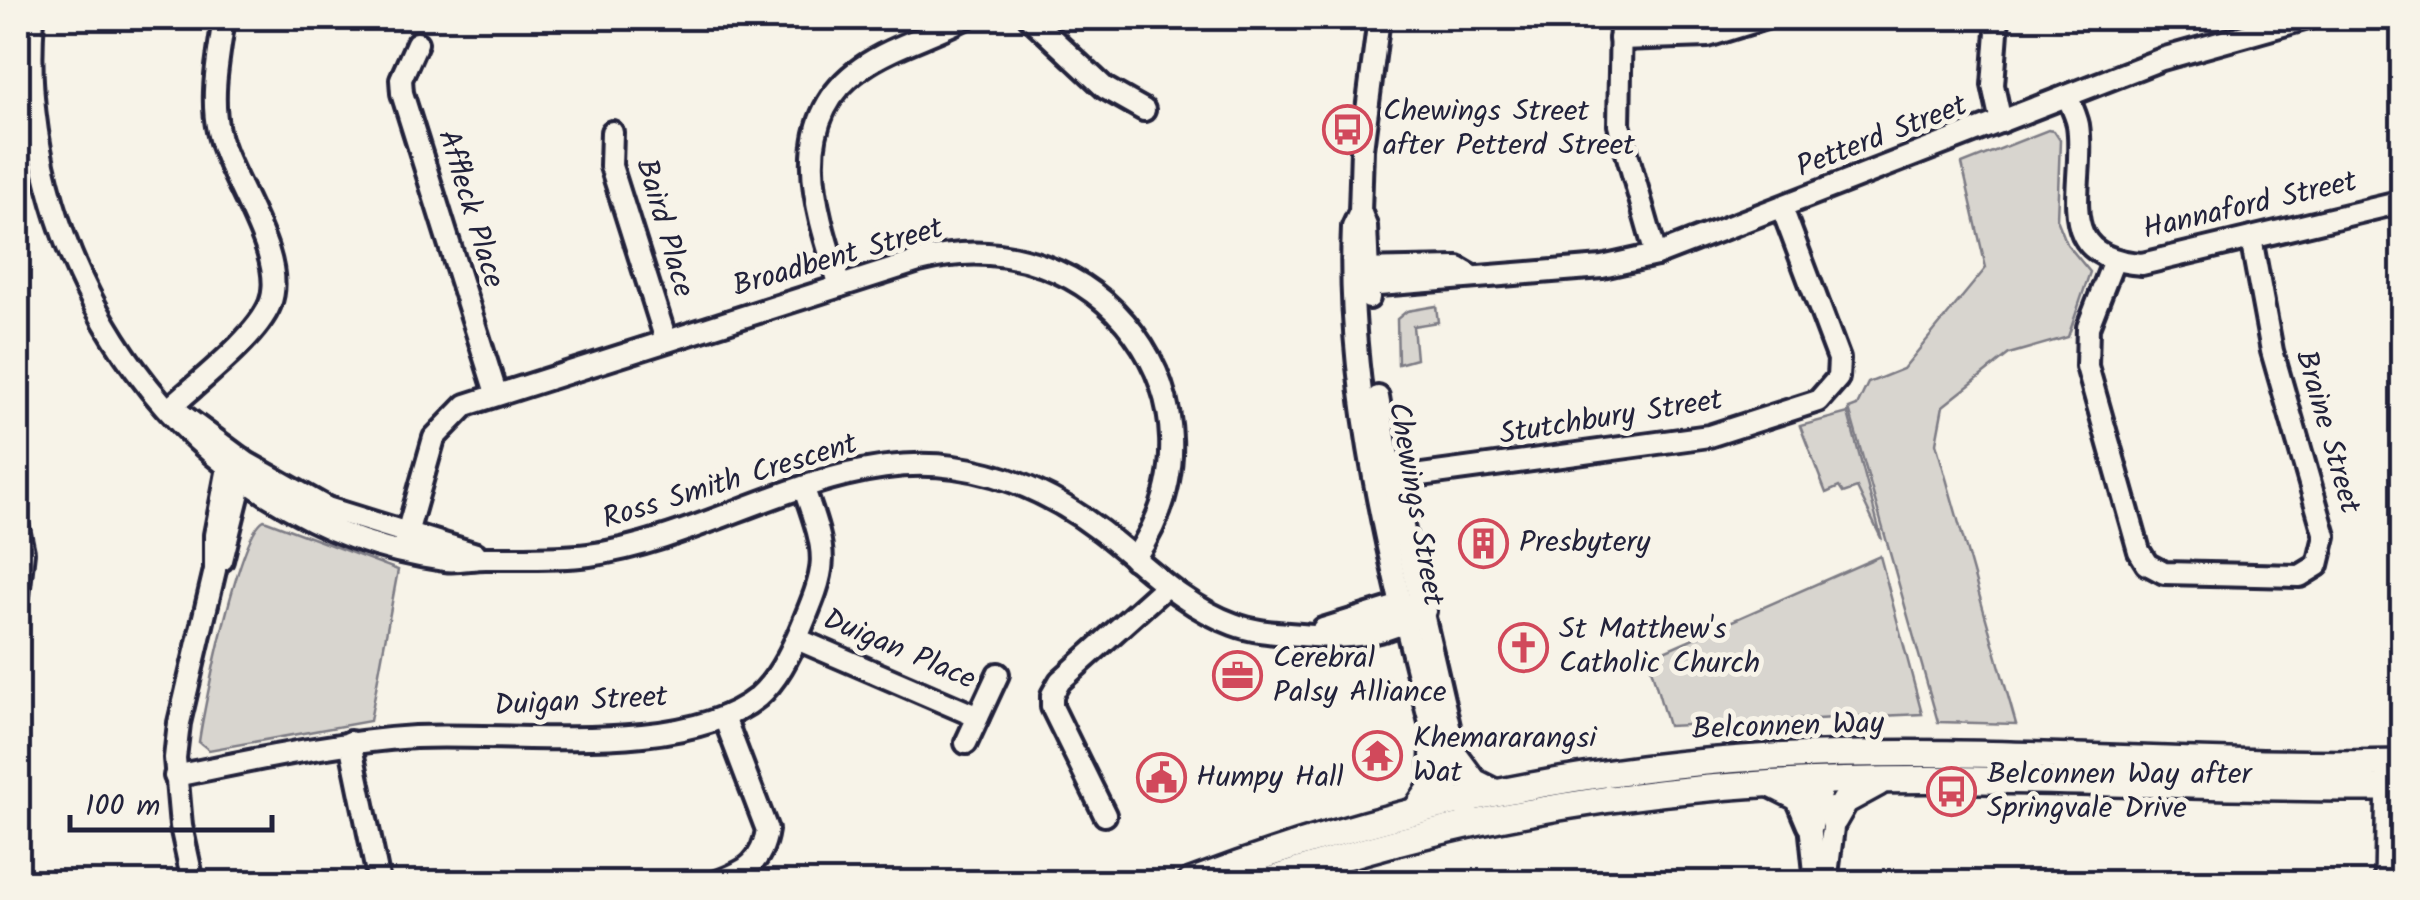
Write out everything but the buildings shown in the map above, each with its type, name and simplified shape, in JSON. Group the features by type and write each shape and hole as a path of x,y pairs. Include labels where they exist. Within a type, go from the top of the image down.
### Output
{"main road":[{"path":"1416,810 1433,786 1434,736"},
{"path":"1777,756 1813,768 1824,782 1838,766 1867,755"},
{"name":"Belconnen Way","path":"1266,882 1308,855 1416,810 1494,792 1640,768 1777,756 1987,756 2390,776"},
{"path":"1457,759 1474,782 1494,792"},
{"path":"2388,882 2396,821 2390,776"},
{"path":"2378,882 2390,776"},
{"name":"Belconnen Way","path":"1191,882 1308,855 1643,795 1882,780 2390,776"},
{"path":"1771,784 1798,798 1822,822 1844,802 1882,780"}],"street":[{"name":"Ross Smith Crescent","path":"33,18 33,114 54,213 83,284 108,329 188,435 237,467 280,503 352,536 404,544"},
{"path":"170,408 261,320 273,296 269,257 218,131 214,104 224,18"},
{"path":"840,286 815,207 812,179 815,138 828,103 861,68 965,18"},
{"path":"1030,18 1105,88 1144,110"},
{"name":"Chewings Street","path":"1378,18 1362,149 1360,212 1353,227 1367,363 1385,480 1425,612 1463,786 1457,802 1447,790 1383,530 1385,480"},
{"path":"1620,18 1619,125 1656,256"},
{"path":"1620,40 1708,36 1766,18"},
{"path":"1998,18 1993,85 2002,122"},
{"name":"Petterd Street","path":"1361,278 1457,282 1470,275 1602,266 1656,256 2162,60 2308,18"},
{"name":"Affleck Place","path":"416,43 401,80 402,93 496,393"},
{"name":"Hannaford Street","path":"2067,96 2078,124 2076,215 2092,246 2114,260 2142,264 2402,202"},
{"name":"Baird Place","path":"612,132 611,166 666,340"},
{"name":"Stutchbury Street","path":"1385,480 1669,445 1754,424 1818,401 1838,378 1840,359 1782,208"},
{"name":"Braine Street","path":"2114,260 2088,328 2086,366 2139,551 2147,564 2164,573 2300,576 2318,566 2325,536 2272,351 2251,238"},
{"name":"Broadbent Street","path":"404,544 434,438 466,405 840,286 944,255 973,252 1002,254 1058,269 1100,296 1144,349 1160,380 1169,414 1171,466 1154,532 1134,559"},
{"name":"Ross Smith Crescent","path":"237,467 448,561 483,557 566,558 646,544 877,467 952,466 990,474 1040,494 1099,530 1166,586 1232,624 1266,633 1307,635 1404,614"},
{"path":"193,882 175,776 179,722 215,570 226,548 234,516 237,467"},
{"path":"215,570 215,535 237,467"},
{"name":"Duigan Street","path":"175,776 350,742 420,737 593,737 692,726 724,717 768,687 796,638 825,561 804,490"},
{"path":"234,516 250,503 280,503"},
{"path":"18,528 24,552 18,596"},
{"path":"1105,815 1052,708 1052,695 1060,682 1166,586"},
{"path":"1404,614 1425,612"},
{"name":"Duigan Place","path":"796,638 978,717"},
{"name":"Duigan Place","path":"966,743 998,674"},
{"path":"717,882 752,866 764,847 767,830 724,717"},
{"path":"350,742 379,882"},
{"path":"1816,882 1824,782"},
{"path":"1430,835 1446,822 1457,802 1481,815 1509,818"},
{"path":"1822,822 1826,882"}],"shaded area":[{"path":"2054,131 2060,140 2057,219 2067,244 2090,272 2068,337 2009,354 1943,406 1936,443 2016,724 1938,722 1849,409 1857,406 1868,383 1903,369 1986,268 1962,164"},
{"path":"1436,306 1438,322 1413,326 1416,359 1398,364 1397,319 1407,311"},
{"path":"1848,413 1882,540 1857,488 1843,493 1839,487 1826,493 1800,426"},
{"path":"264,520 398,570 370,721 209,750 199,742 224,622 244,555"},
{"path":"1880,556 1922,714 1668,726 1648,658"}],"place":[{"name":"Chewings Street after Petterd Street","path":"1348,129"},
{"name":"Presbytery","path":"1484,543"},
{"name":"St Matthew's Catholic Church","path":"1524,647"},
{"name":"Cerebral Palsy Alliance","path":"1238,676"},
{"name":"Khemararangsi Wat","path":"1378,756"},
{"name":"Humpy Hall","path":"1161,778"},
{"name":"Belconnen Way after Springvale Drive","path":"1952,792"}]}
